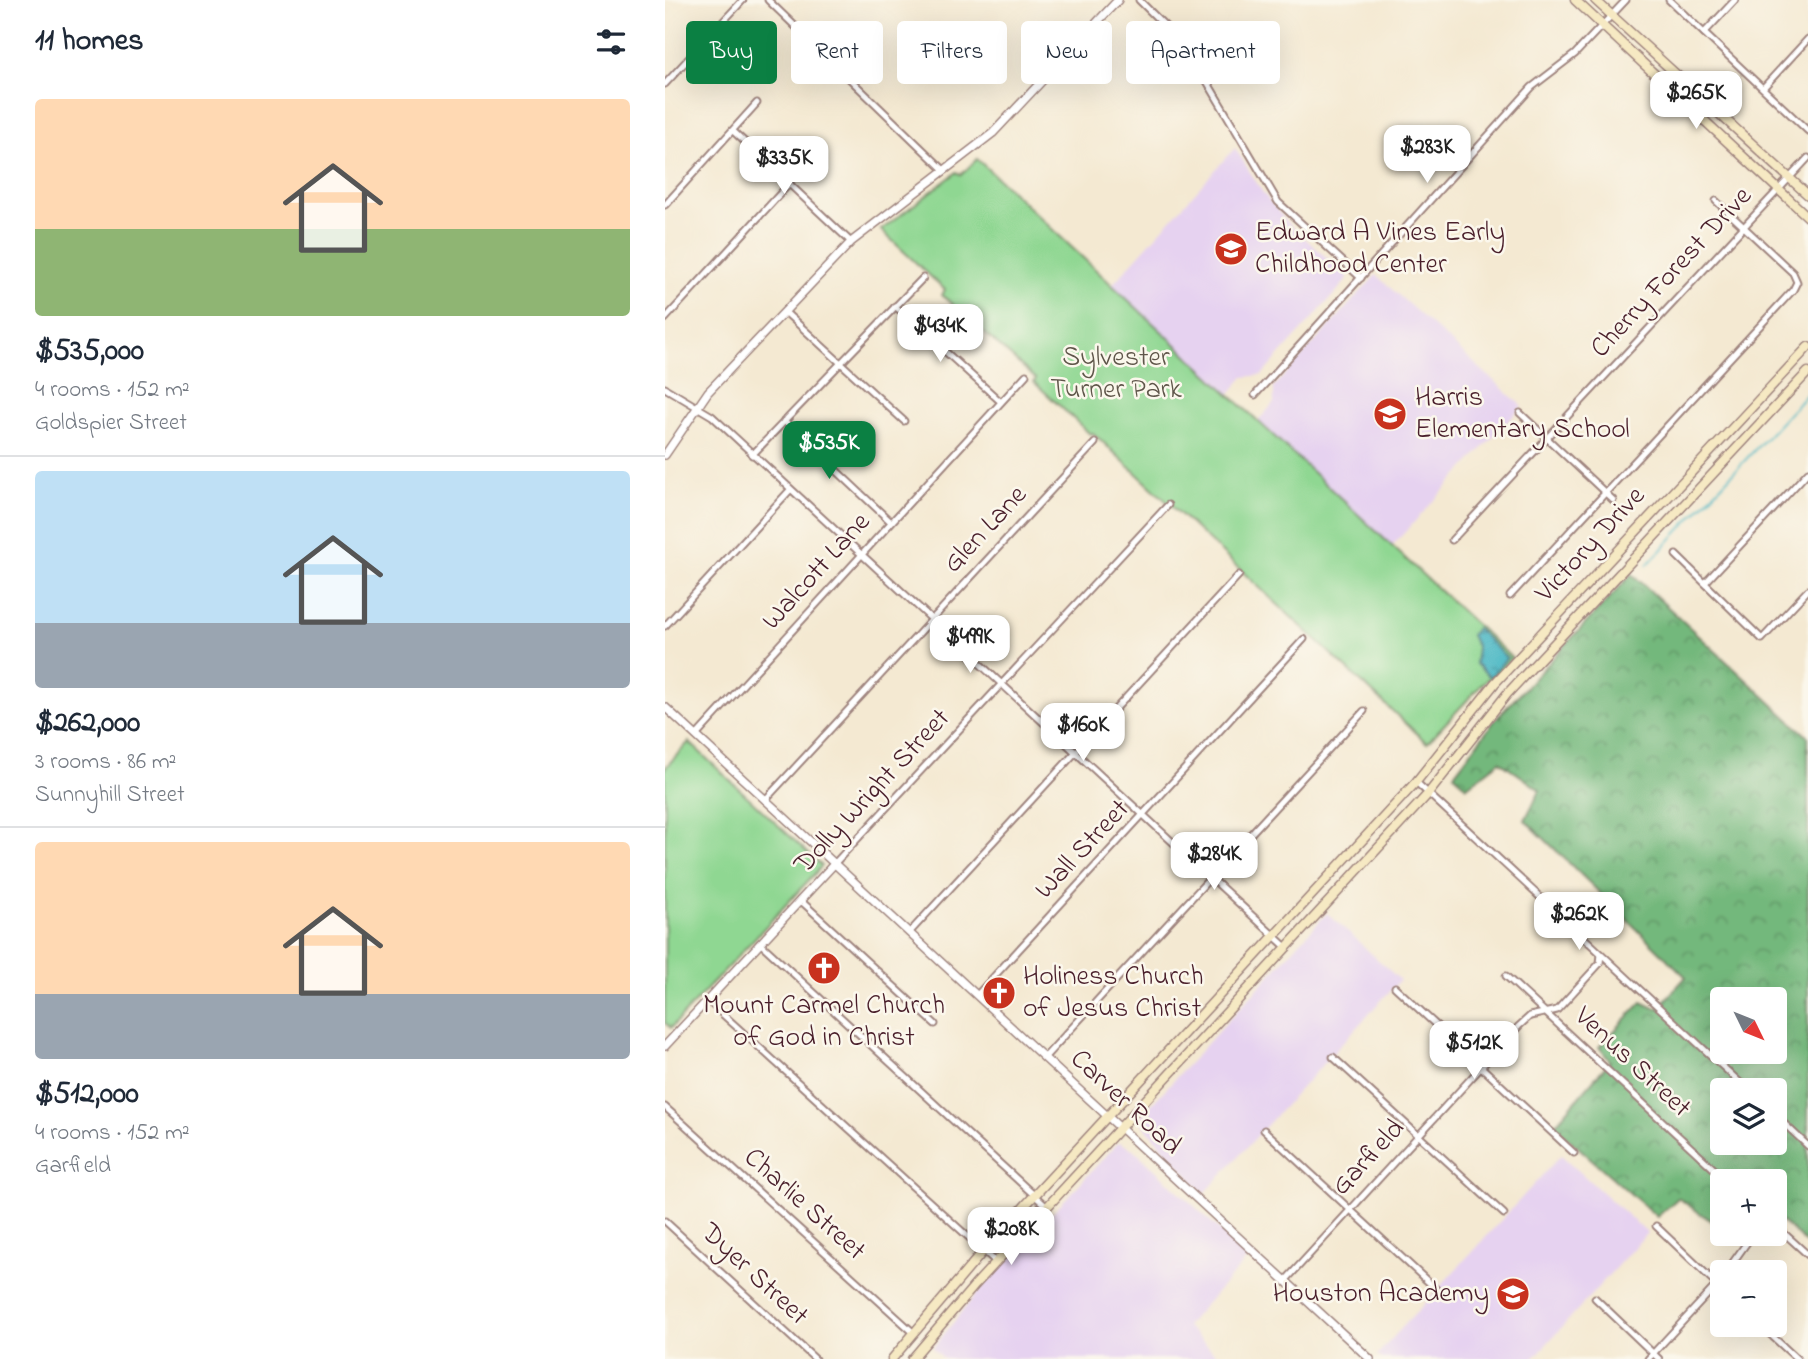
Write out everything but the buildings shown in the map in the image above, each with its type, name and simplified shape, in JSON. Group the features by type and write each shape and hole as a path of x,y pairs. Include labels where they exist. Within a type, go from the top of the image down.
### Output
{"main road":[{"path":"1575,0 1808,217"},
{"path":"1595,0 1808,195"},
{"path":"1683,101 1693,90"},
{"name":"Victory Drive","path":"892,1359 983,1252 1416,782 1469,713 1524,652 1808,347"},
{"name":"Victory Drive","path":"912,1359 996,1262 1428,794 1481,725 1535,663 1808,372"},
{"path":"1758,401 1770,412"},
{"path":"1641,526 1652,537"},
{"path":"1524,652 1535,663"},
{"path":"1192,1023 1205,1035"},
{"path":"900,1359 905,1344"}],"street":[{"path":"665,84 743,0"},
{"path":"768,0 944,170"},
{"path":"665,455 697,406 851,242 993,133 1118,0"},
{"path":"1139,0 1188,49 1278,202 1361,278"},
{"path":"1255,395 1532,87 1575,54 1626,0"},
{"path":"1669,0 1808,131"},
{"path":"1704,33 1735,0"},
{"path":"1763,88 1808,38"},
{"path":"665,205 757,103"},
{"path":"733,131 851,242"},
{"name":"Cherry Forest Drive","path":"1452,540 1808,158"},
{"path":"665,319 790,183"},
{"path":"1510,596 1793,290 1797,282 1793,273 1716,201"},
{"path":"752,455 923,278"},
{"path":"895,306 1001,402"},
{"path":"785,312 904,421"},
{"name":"Walcott Lane","path":"696,736 1026,375"},
{"path":"665,388 712,416 930,621 1286,947"},
{"path":"1520,413 1613,500"},
{"path":"784,422 891,522"},
{"name":"Glen Lane","path":"765,800 1095,443"},
{"path":"1705,583 1808,472"},
{"path":"665,626 790,490"},
{"name":"Dolly Wright Street","path":"665,1046 1168,505"},
{"path":"1676,555 1762,639 1808,590"},
{"path":"909,933 1239,576"},
{"name":"Wall Street","path":"977,995 1304,639"},
{"name":"Carver Road","path":"665,707 1370,1359"},
{"path":"1045,1057 1364,711"},
{"path":"1416,782 1735,1078"},
{"path":"800,900 935,1024"},
{"path":"760,943 1047,1207"},
{"name":"Garfield","path":"1285,1281 1530,1016 1557,1010 1600,963 1601,954"},
{"name":"Venus Street","path":"1506,976 1714,1169"},
{"path":"1395,987 1480,1069 1574,1153"},
{"path":"707,1000 996,1262"},
{"path":"1333,1057 1504,1214"},
{"name":"Charlie Street","path":"665,1107 914,1334"},
{"path":"1787,1126 1808,1146"},
{"path":"1264,1130 1436,1289"},
{"name":"Dyer Street","path":"665,1221 815,1359"},
{"path":"1656,1226 1710,1277"},
{"path":"1787,1236 1808,1255"},
{"path":"1651,1356 1710,1297"},
{"path":"1595,1298 1651,1356 1659,1359"},
{"path":"1774,1337 1797,1359"}],"shaded area":[{"name":"Edward A Vines Early Childhood Center","path":"1235,148 1263,193 1287,222 1347,276 1347,280 1262,375 1244,377 1229,394 1112,285"},
{"name":"Harris Elementary School","path":"1376,275 1522,406 1392,546 1258,421 1274,403 1274,387"},
{"path":"1327,913 1400,980 1204,1194 1138,1119"},
{"path":"1119,1142 1133,1149 1249,1257 1186,1326 1221,1359 944,1359 933,1348 977,1293"},
{"name":"Houston Academy","path":"1561,1155 1647,1233 1533,1359 1382,1359 1377,1355"}],"green space":[{"name":"Sylvester Turner Park","path":"977,159 1512,658 1490,681 1487,679 1427,743 1093,433 1090,434 1034,382 1036,379 942,295 945,290 881,230 957,172 961,175"},
{"path":"1632,574 1808,737 1808,1245 1787,1226 1787,1169 1710,1169 1710,1220 1678,1198 1657,1217 1554,1126 1610,1061 1599,1047 1642,1002 1657,1009 1686,977 1525,820 1540,790 1500,761 1466,787 1454,774 1496,719"},
{"path":"689,742 822,866 671,1028 665,1023 665,768"}],"water":[{"path":"1476,628 1507,658 1490,677 1475,663 1477,648 1471,635"}],"waterway":[{"path":"1647,565 1808,393"}],"place":[{"name":"Edward A Vines Early Childhood Center","path":"1231,249"},
{"name":"Harris Elementary School","path":"1390,414"},
{"name":"Mount Carmel Church of God in Christ","path":"824,968"},
{"name":"Holiness Church of Jesus Christ","path":"999,993"},
{"name":"Houston Academy","path":"1513,1294"}]}
